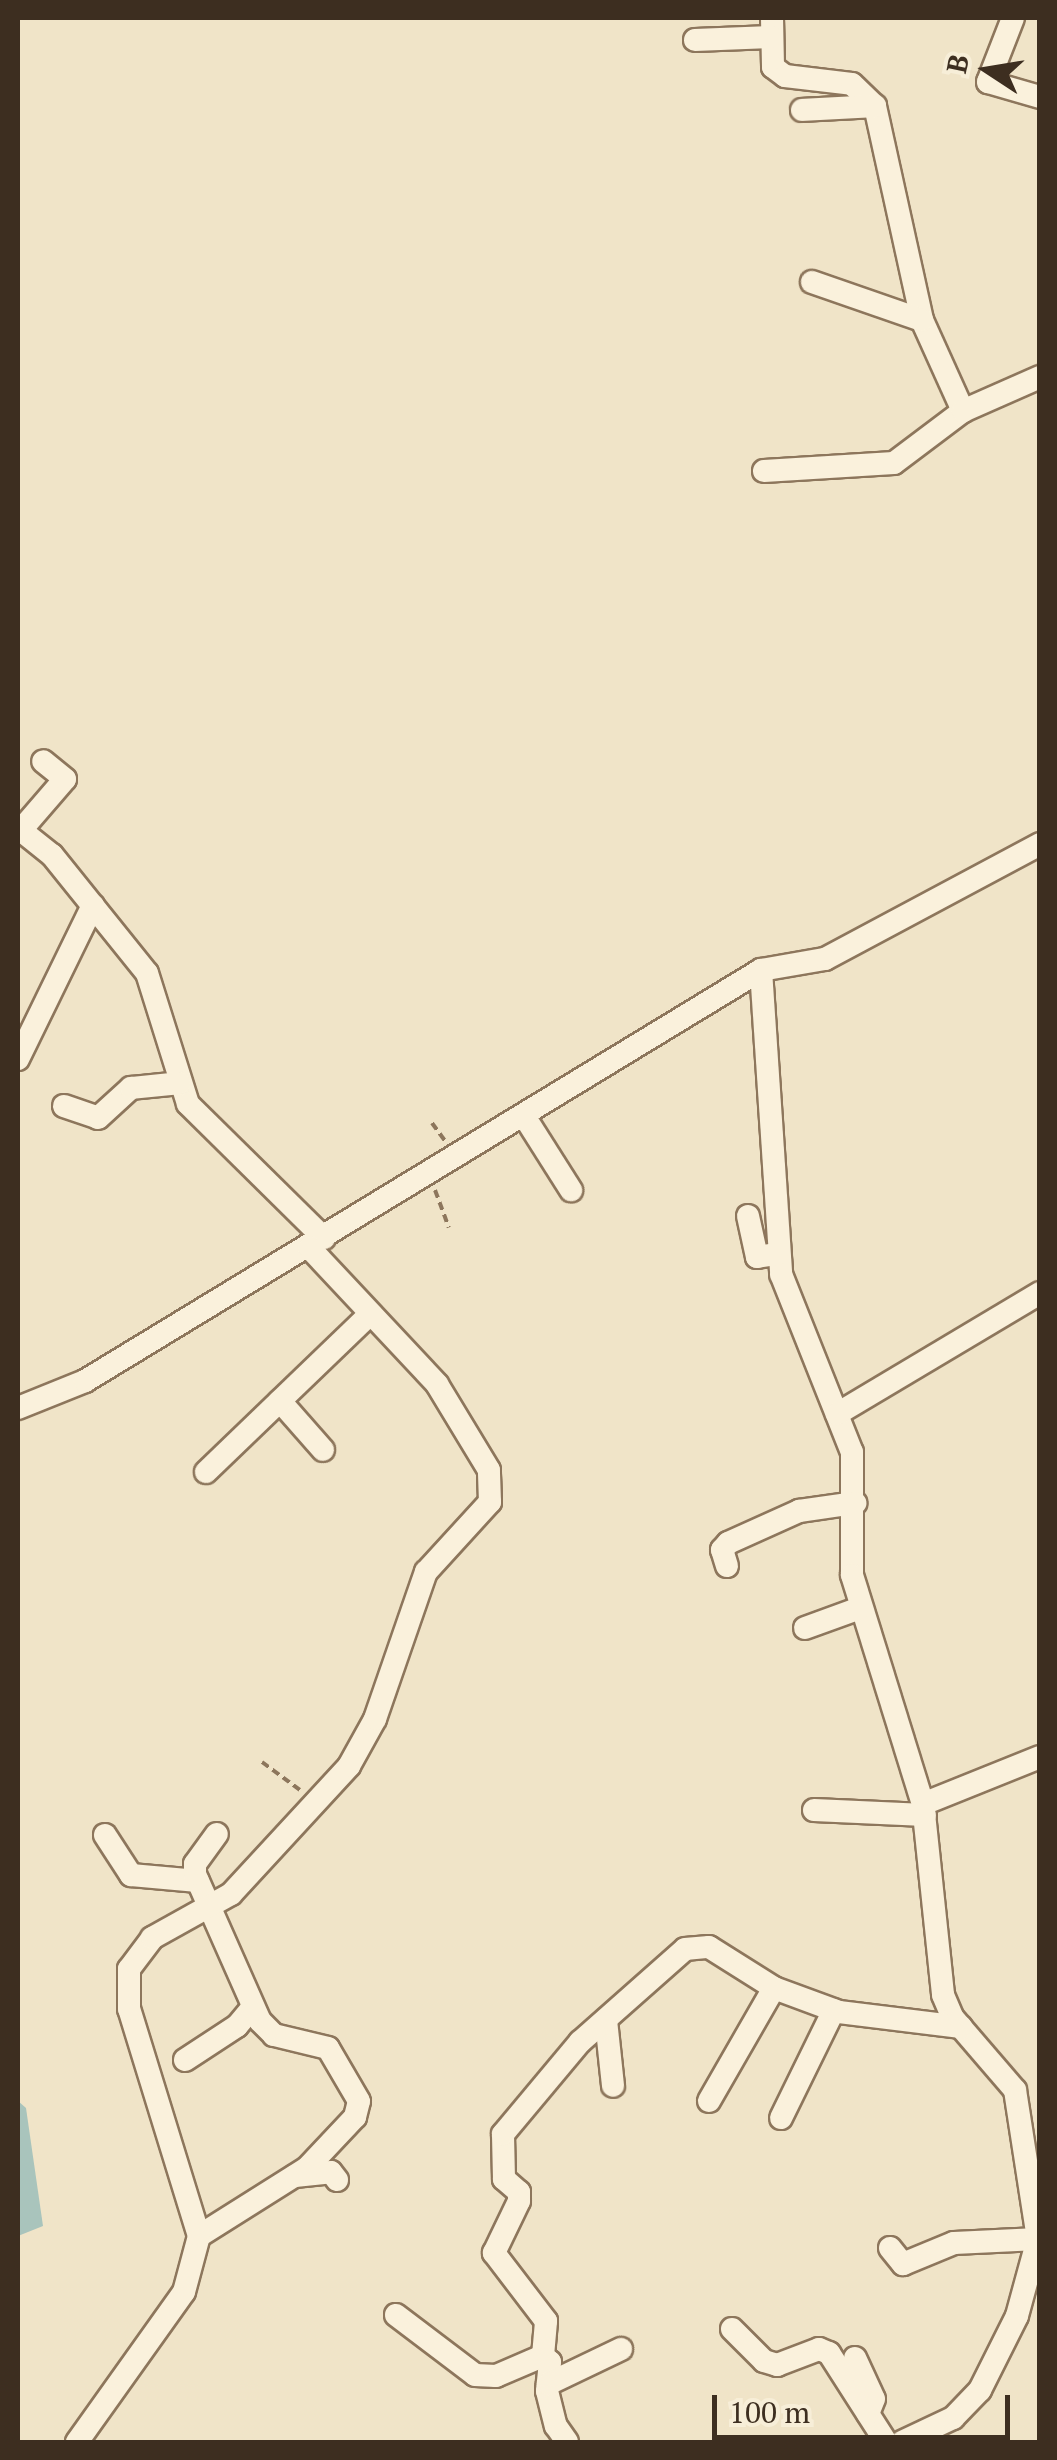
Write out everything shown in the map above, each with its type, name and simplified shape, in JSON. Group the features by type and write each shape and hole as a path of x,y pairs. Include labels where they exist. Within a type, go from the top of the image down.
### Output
{"street":[{"path":"1013,18 988,82 1040,96"},
{"path":"695,40 772,28 773,67 785,76 852,84 875,106 922,320 964,411"},
{"path":"802,110 875,106"},
{"path":"812,282 922,320"},
{"path":"764,470 875,469 918,450 964,411 1040,377"},
{"path":"43,761 66,778 20,829 93,905 152,982 180,1083 201,1120 317,1242 369,1314 437,1384 493,1486 482,1515 426,1572 375,1720 348,1766 231,1894 137,1952 126,1990 199,2236 184,2292 77,2442"},
{"path":"18,1408 86,1381 760,970 825,959 1040,844"},
{"path":"18,1059 93,905"},
{"path":"760,970 776,1254 856,1469 852,1575 924,1809 943,1996 961,2027 1016,2090 1038,2235 1018,2316 980,2390 952,2418 902,2442"},
{"path":"64,1106 98,1118 132,1088 180,1083"},
{"path":"524,1116 571,1190"},
{"path":"748,1216 756,1258 776,1254"},
{"path":"837,1414 1040,1294"},
{"path":"206,1472 369,1314"},
{"path":"280,1402 323,1450"},
{"path":"727,1566 722,1550 728,1543 799,1511 855,1503"},
{"path":"805,1628 860,1608"},
{"path":"814,1810 924,1809 1040,1757"},
{"path":"199,2236 295,2176 355,2118 359,2101 328,2048 274,2035 253,2007 198,1881 195,1864 217,1834"},
{"path":"106,1835 131,1875 198,1881"},
{"path":"543,2356 546,2321 494,2252 520,2192 504,2179 500,2149 503,2134 606,2020 696,1944 774,1988 834,2010 961,2027"},
{"path":"710,2100 774,1988"},
{"path":"185,2060 237,2026 253,2007"},
{"path":"781,2118 834,2010"},
{"path":"606,2020 613,2086"},
{"path":"1016,2090 1040,2087"},
{"path":"295,2176 331,2172 337,2180"},
{"path":"890,2248 903,2264 954,2243 1038,2235"},
{"path":"396,2315 475,2375 496,2376 543,2356"},
{"path":"732,2329 764,2361 777,2365 818,2349 829,2354 886,2442"},
{"path":"548,2384 621,2349"},
{"path":"543,2356 550,2362 548,2384 556,2426 567,2442"},
{"path":"855,2358 874,2399 868,2414"}],"path":[{"path":"429,1174 449,1228"},
{"path":"262,1762 316,1801"}],"water":[{"path":"18,2101 26,2108 43,2226 18,2236"}]}
